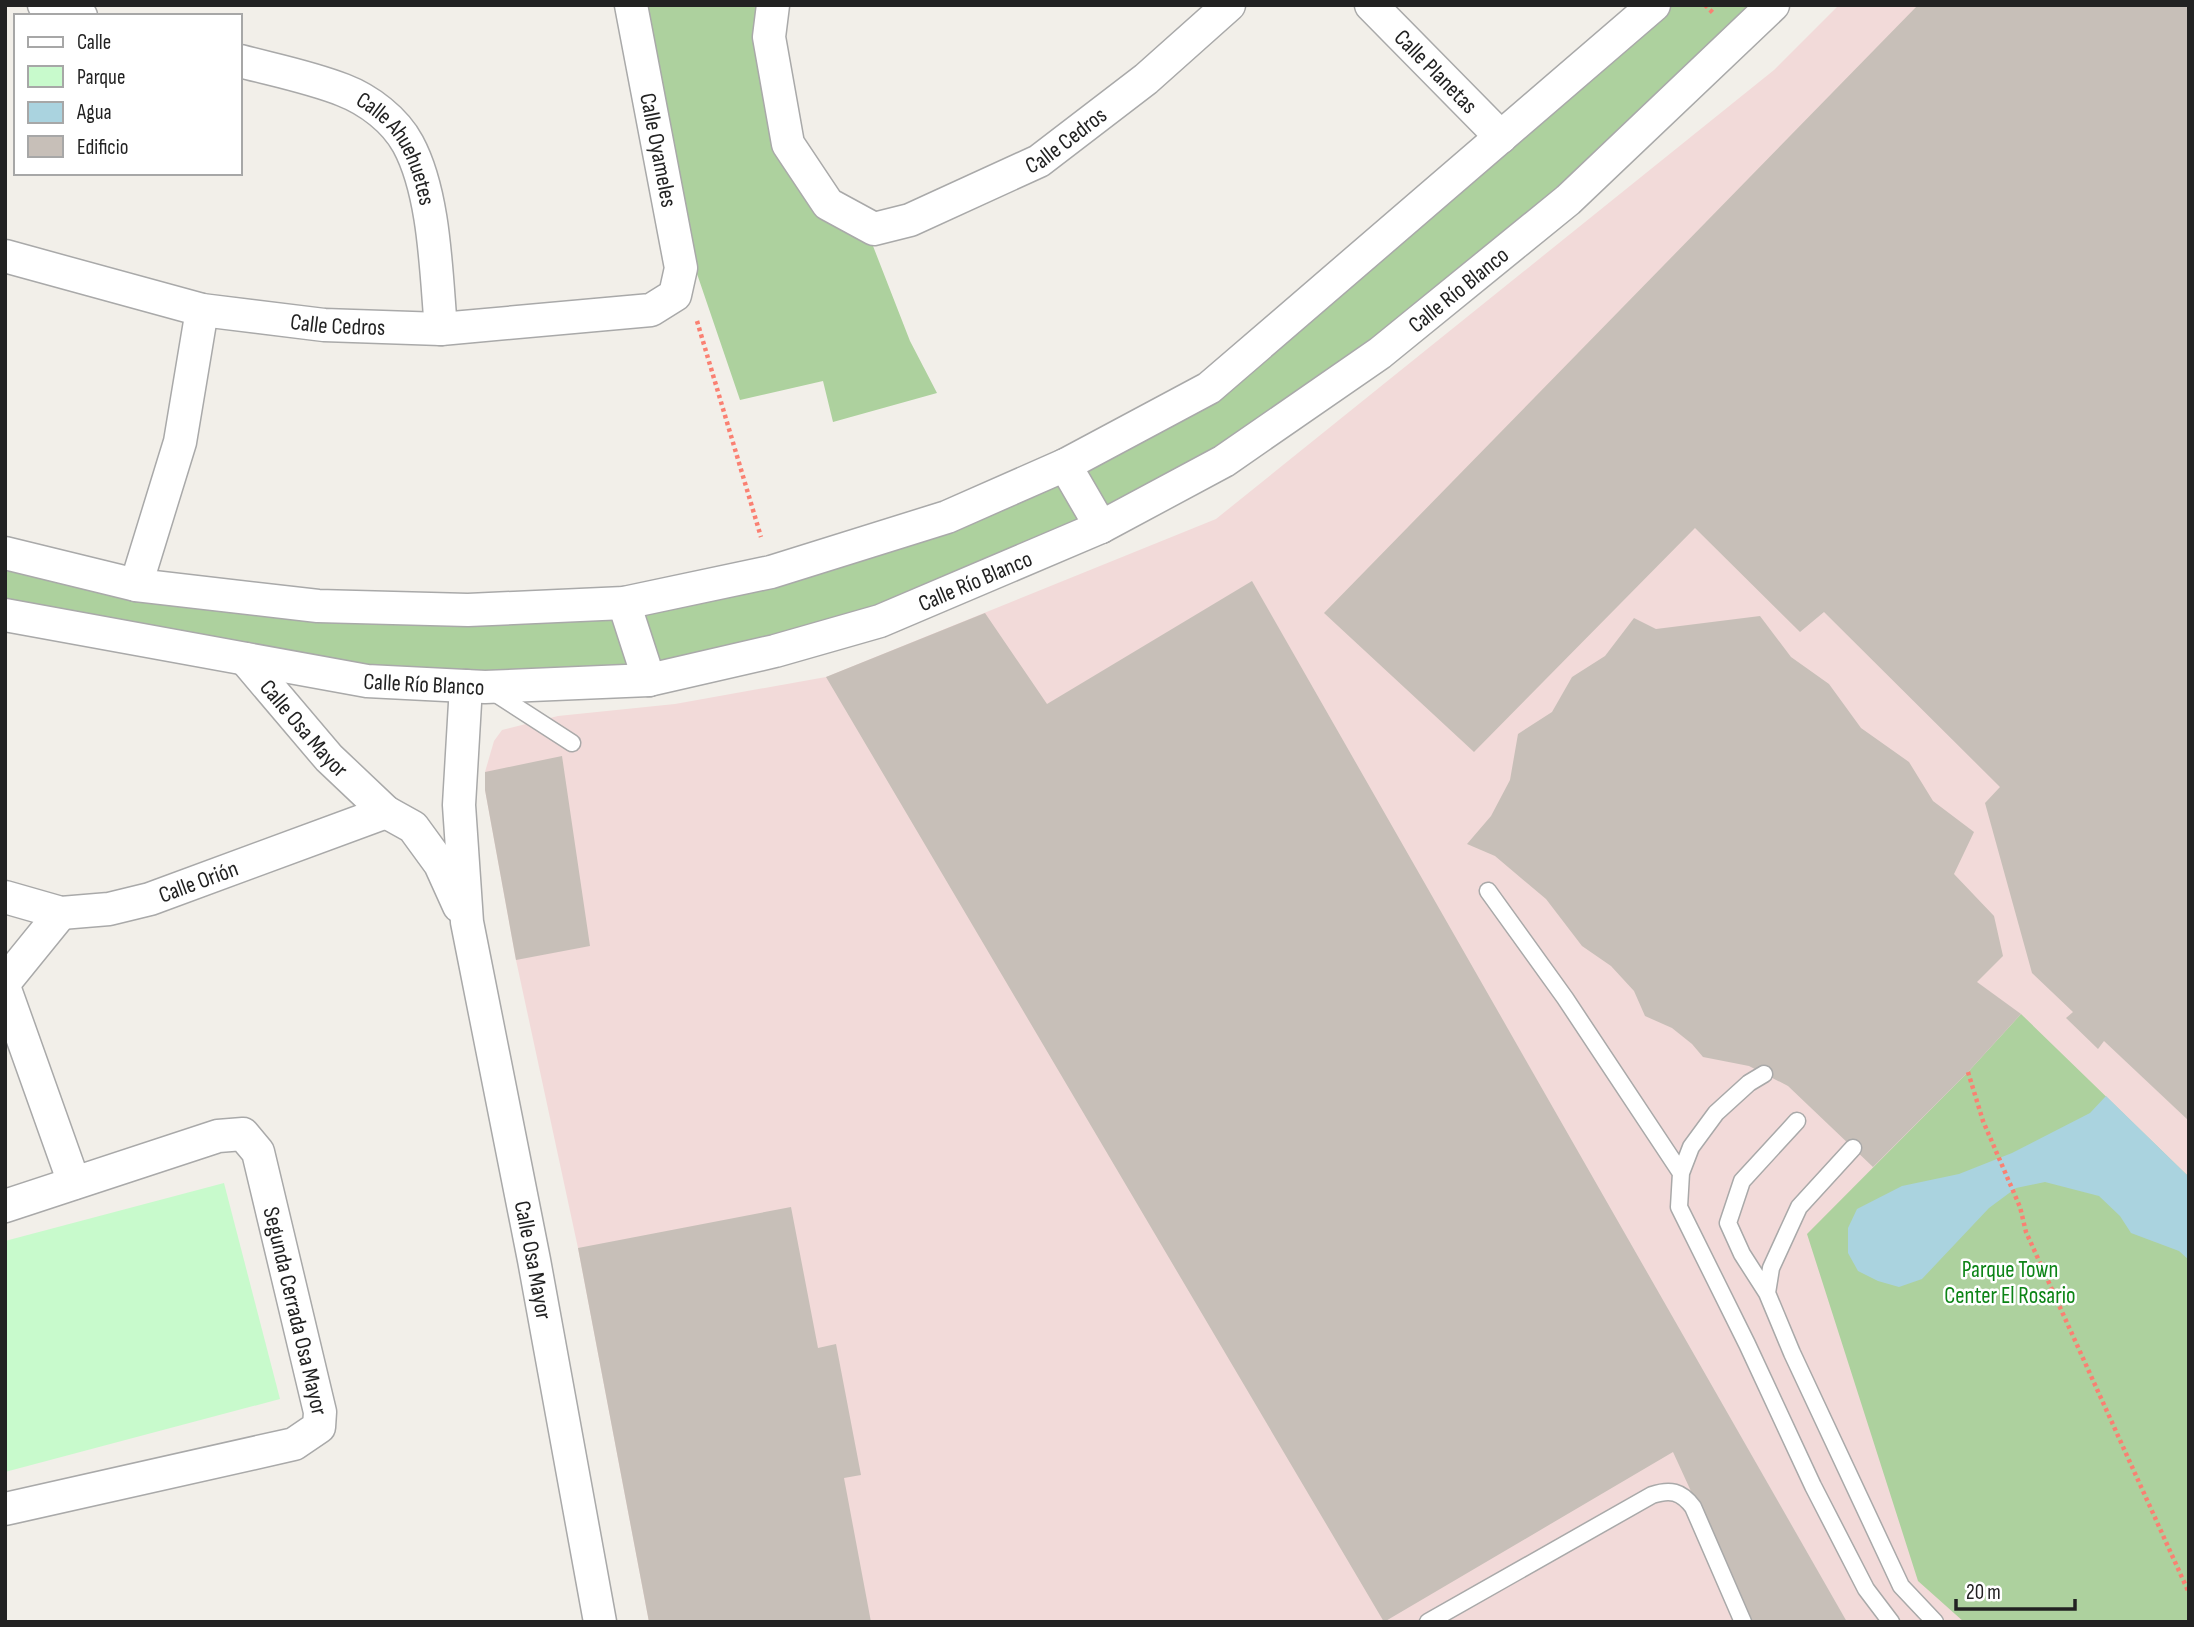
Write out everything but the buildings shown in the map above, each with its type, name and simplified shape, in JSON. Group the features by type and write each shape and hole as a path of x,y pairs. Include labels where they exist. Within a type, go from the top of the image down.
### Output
{"street":[{"path":"44,5 74,14"},
{"name":"Calle Oyameles","path":"631,5 681,268 675,295"},
{"name":"Calle Cedros","path":"773,5 769,37 788,144 828,204 874,229 910,220 1039,161 1146,79 1229,5"},
{"name":"Calle Planetas","path":"1371,5 1501,137"},
{"path":"5,552 136,585 318,606 468,610 624,603 771,572 947,517 1065,466 1209,388 1654,5"},
{"name":"Calle Río Blanco","path":"5,615 367,681 475,687 649,680 775,651 880,621 1101,527 1224,461 1380,353 1568,201 1773,5"},
{"name":"Calle Ahuehuetes","path":"242,62 345,90 384,113 408,144 421,181 430,223 441,329"},
{"name":"Calle Cedros","path":"5,256 202,310 324,325 441,329 651,310 675,295"},
{"path":"136,585 180,442 202,310"},
{"path":"1065,466 1101,527"},
{"path":"624,603 649,680"},
{"name":"Calle Osa Mayor","path":"245,659 329,758 386,813 413,827 440,864 467,922"},
{"name":"Calle Osa Mayor","path":"475,687 459,805 467,922 534,1260 593,1614"},
{"name":"Calle Orión","path":"5,897 61,913 109,909 150,899 386,813"},
{"path":"5,982 61,913"},
{"path":"5,989 74,1183"},
{"name":"Segunda Cerrada Osa Mayor","path":"5,1206 218,1136 243,1134 258,1152 320,1412 319,1427 295,1444 5,1509"}],"lane":[{"path":"475,687 572,743"},
{"path":"1488,891 1565,998 1681,1173"},
{"path":"1765,1073 1749,1083 1716,1113 1691,1147 1681,1173 1679,1208 1747,1344 1813,1486 1866,1589 1891,1622"},
{"path":"1797,1121 1742,1181 1728,1223 1742,1254 1767,1293 1901,1586 1935,1622"},
{"path":"1767,1293 1771,1268 1799,1207 1853,1148"},
{"path":"1428,1622 1652,1494 1663,1491 1675,1491 1693,1507 1743,1622"}],"path":[{"path":"697,320 771,572"},
{"path":"1968,1072 1983,1121 2020,1207 2026,1231 2189,1593"}],"shaded area":[{"path":"1839,5 2189,5 2189,1622 649,1622 578,1248 516,960 485,790 485,772 494,741 502,730 558,716 675,704 826,677 1216,519 1774,70"}],"green space":[{"path":"646,5 758,5 817,212 873,246 910,341 937,393 833,422 823,381 740,400 694,265"},
{"path":"1673,5 1755,5 1559,191 1374,340 1217,450 1080,521 873,609 658,663 630,667 482,674 368,667 5,601 5,567 613,618 1085,470 1510,148"},
{"name":"Parque Town Center El Rosario","path":"2021,1014 2189,1177 2189,1622 1964,1622 1918,1581 1807,1234 1968,1072"},
{"path":"224,1183 280,1399 5,1472 5,1241"}],"water":[{"path":"2106,1096 2189,1177 2189,1260 2179,1251 2131,1233 2120,1216 2099,1196 2045,1182 2016,1188 1989,1208 1922,1279 1899,1287 1858,1271 1848,1253 1848,1228 1857,1209 1902,1186 1959,1174 2012,1153 2090,1113"}]}
